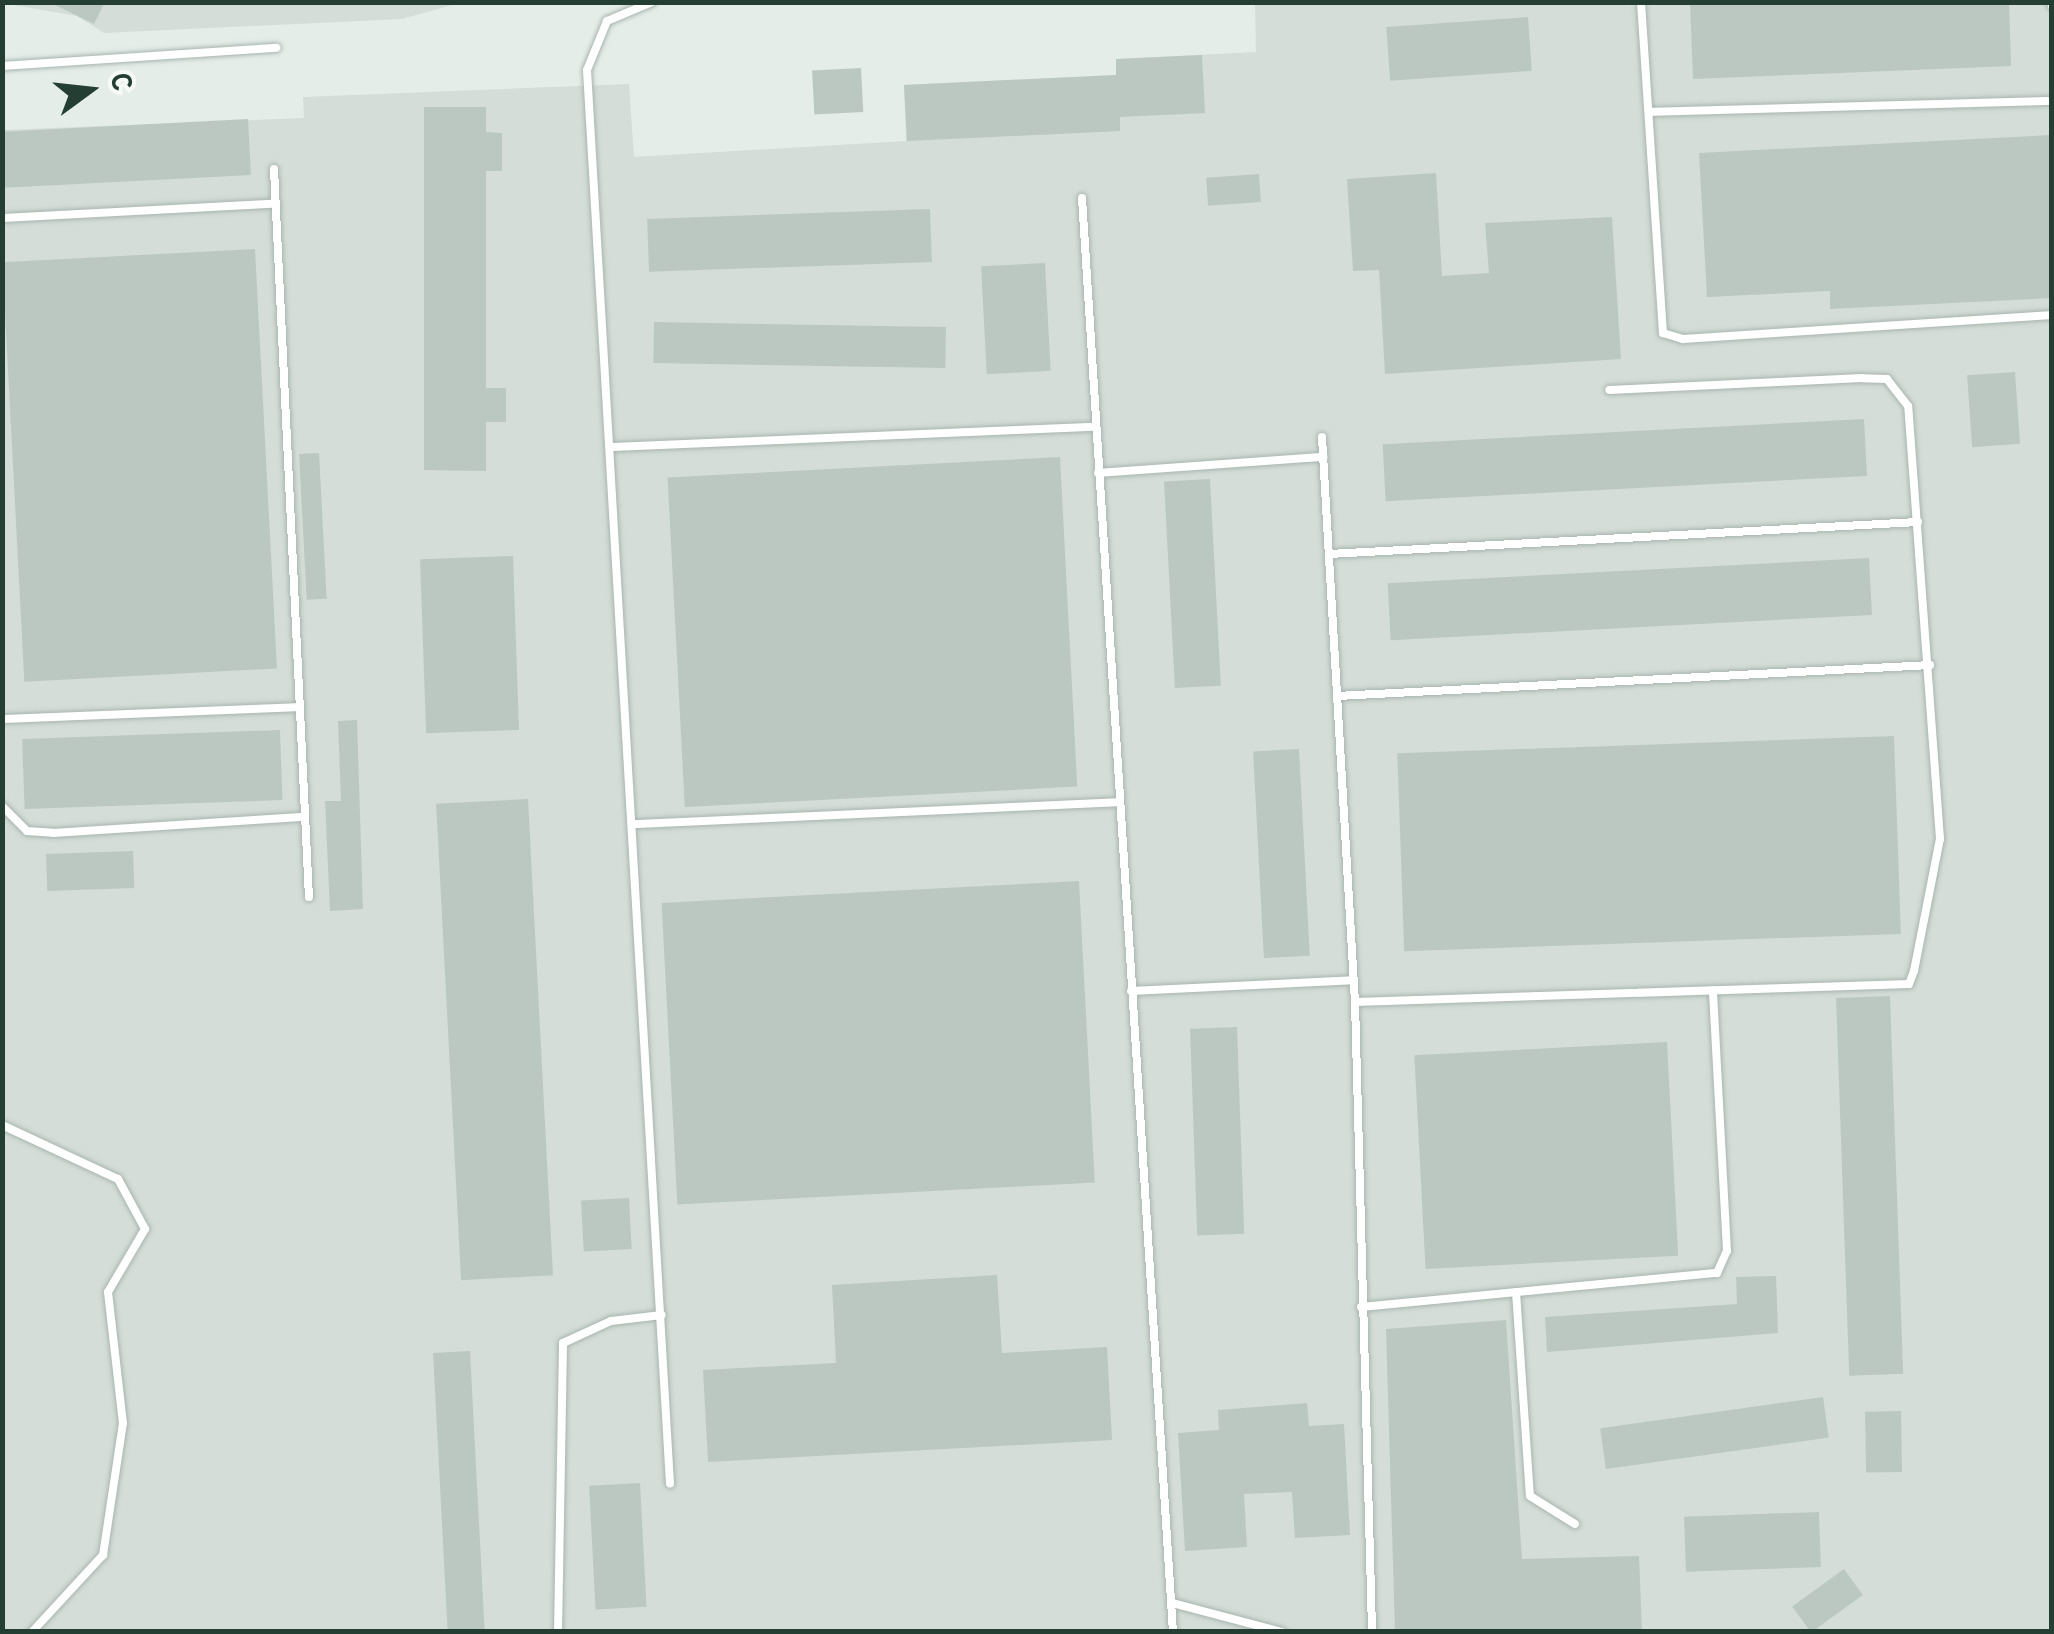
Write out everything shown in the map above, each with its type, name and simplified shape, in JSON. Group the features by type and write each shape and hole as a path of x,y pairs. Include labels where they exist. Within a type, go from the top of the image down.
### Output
{"lane":[{"path":"652,2 607,22 587,70 636,824 670,1484"},
{"path":"1641,2 1663,333 1684,339 2052,315"},
{"path":"2,66 276,48"},
{"path":"1649,112 2052,100"},
{"path":"274,169 300,817 309,896"},
{"path":"1082,198 1173,1632"},
{"path":"2,218 273,204"},
{"path":"1354,1002 1909,984 1940,838 1908,406 1887,379 1608,390"},
{"path":"611,447 1096,427"},
{"path":"1322,437 1354,1002 1372,1632"},
{"path":"1098,473 1323,456"},
{"path":"1328,554 1918,522"},
{"path":"1337,696 1930,665"},
{"path":"2,718 298,707"},
{"path":"636,824 1118,802"},
{"path":"2,806 27,831 53,833 300,817"},
{"path":"1131,991 1353,980"},
{"path":"1360,1307 1716,1272 1727,1250 1713,990"},
{"path":"2,1124 118,1179 145,1229 108,1292 123,1424 103,1555 32,1632"},
{"path":"1516,1292 1530,1496 1574,1524"},
{"path":"558,1632 563,1343 612,1322 662,1315"},
{"path":"1172,1603 1282,1632"}],"shaded area":[{"path":"2,3 459,3 402,19 104,33 77,16"},
{"path":"1255,3 2051,3 2051,1631 3,1631 2,130 304,118 303,97 629,84 634,157 906,141 904,85 1116,75 1116,59 1256,52"}],"building":[{"path":"49,2 105,2 94,24"},
{"path":"1690,2 2009,2 2011,66 1693,79"},
{"path":"1528,17 1532,71 1390,81 1386,27"},
{"path":"1202,55 1205,113 1120,117 1120,131 907,141 904,85 1116,75 1116,59"},
{"path":"861,68 863,112 814,115 812,71"},
{"path":"424,107 486,107 486,132 502,133 502,171 486,171 486,388 506,388 506,422 486,422 486,471 424,470"},
{"path":"248,119 251,175 5,188 2,132"},
{"path":"2052,135 2052,298 1830,309 1830,291 1707,297 1699,153"},
{"path":"1436,173 1442,276 1489,273 1485,223 1612,217 1621,359 1385,374 1379,270 1353,271 1347,179"},
{"path":"1259,174 1261,202 1208,206 1206,178"},
{"path":"930,209 932,262 649,272 647,219"},
{"path":"255,249 277,668 24,682 2,262"},
{"path":"1045,263 1051,371 987,374 981,266"},
{"path":"654,322 946,327 945,368 653,363"},
{"path":"2015,372 2020,444 1972,447 1967,375"},
{"path":"1864,419 1867,476 1386,501 1383,444"},
{"path":"319,453 327,599 307,600 299,454"},
{"path":"1060,457 1077,787 685,807 668,478"},
{"path":"1210,479 1221,686 1175,688 1164,481"},
{"path":"513,556 519,730 426,733 420,559"},
{"path":"1869,558 1872,615 1391,640 1388,583"},
{"path":"357,720 363,909 330,911 325,801 341,801 338,721"},
{"path":"280,730 282,800 25,809 22,739"},
{"path":"1894,736 1901,934 1404,951 1397,753"},
{"path":"1299,749 1310,956 1264,958 1253,751"},
{"path":"528,799 553,1275 461,1280 436,804"},
{"path":"133,851 134,888 47,891 46,854"},
{"path":"1079,881 1095,1183 677,1204 662,903"},
{"path":"1890,996 1903,1374 1849,1376 1836,998"},
{"path":"1237,1027 1244,1234 1197,1236 1190,1029"},
{"path":"1667,1042 1678,1256 1426,1269 1414,1055"},
{"path":"629,1198 632,1249 584,1251 581,1201"},
{"path":"997,1275 1002,1353 1107,1347 1112,1440 708,1462 703,1370 836,1363 832,1285"},
{"path":"1776,1276 1778,1333 1547,1352 1545,1317 1737,1304 1736,1277"},
{"path":"1506,1320 1522,1559 1639,1556 1642,1632 1395,1632 1386,1329"},
{"path":"470,1351 485,1632 448,1632 433,1353"},
{"path":"1823,1397 1829,1438 1606,1469 1600,1428"},
{"path":"1307,1403 1309,1426 1344,1424 1350,1535 1295,1538 1292,1492 1244,1494 1247,1547 1185,1551 1178,1433 1219,1430 1218,1410"},
{"path":"1901,1411 1902,1472 1866,1473 1865,1412"},
{"path":"640,1483 646,1607 596,1609 589,1486"},
{"path":"1819,1512 1821,1567 1686,1572 1684,1517"},
{"path":"1844,1569 1863,1595 1812,1632 1792,1607"}]}
